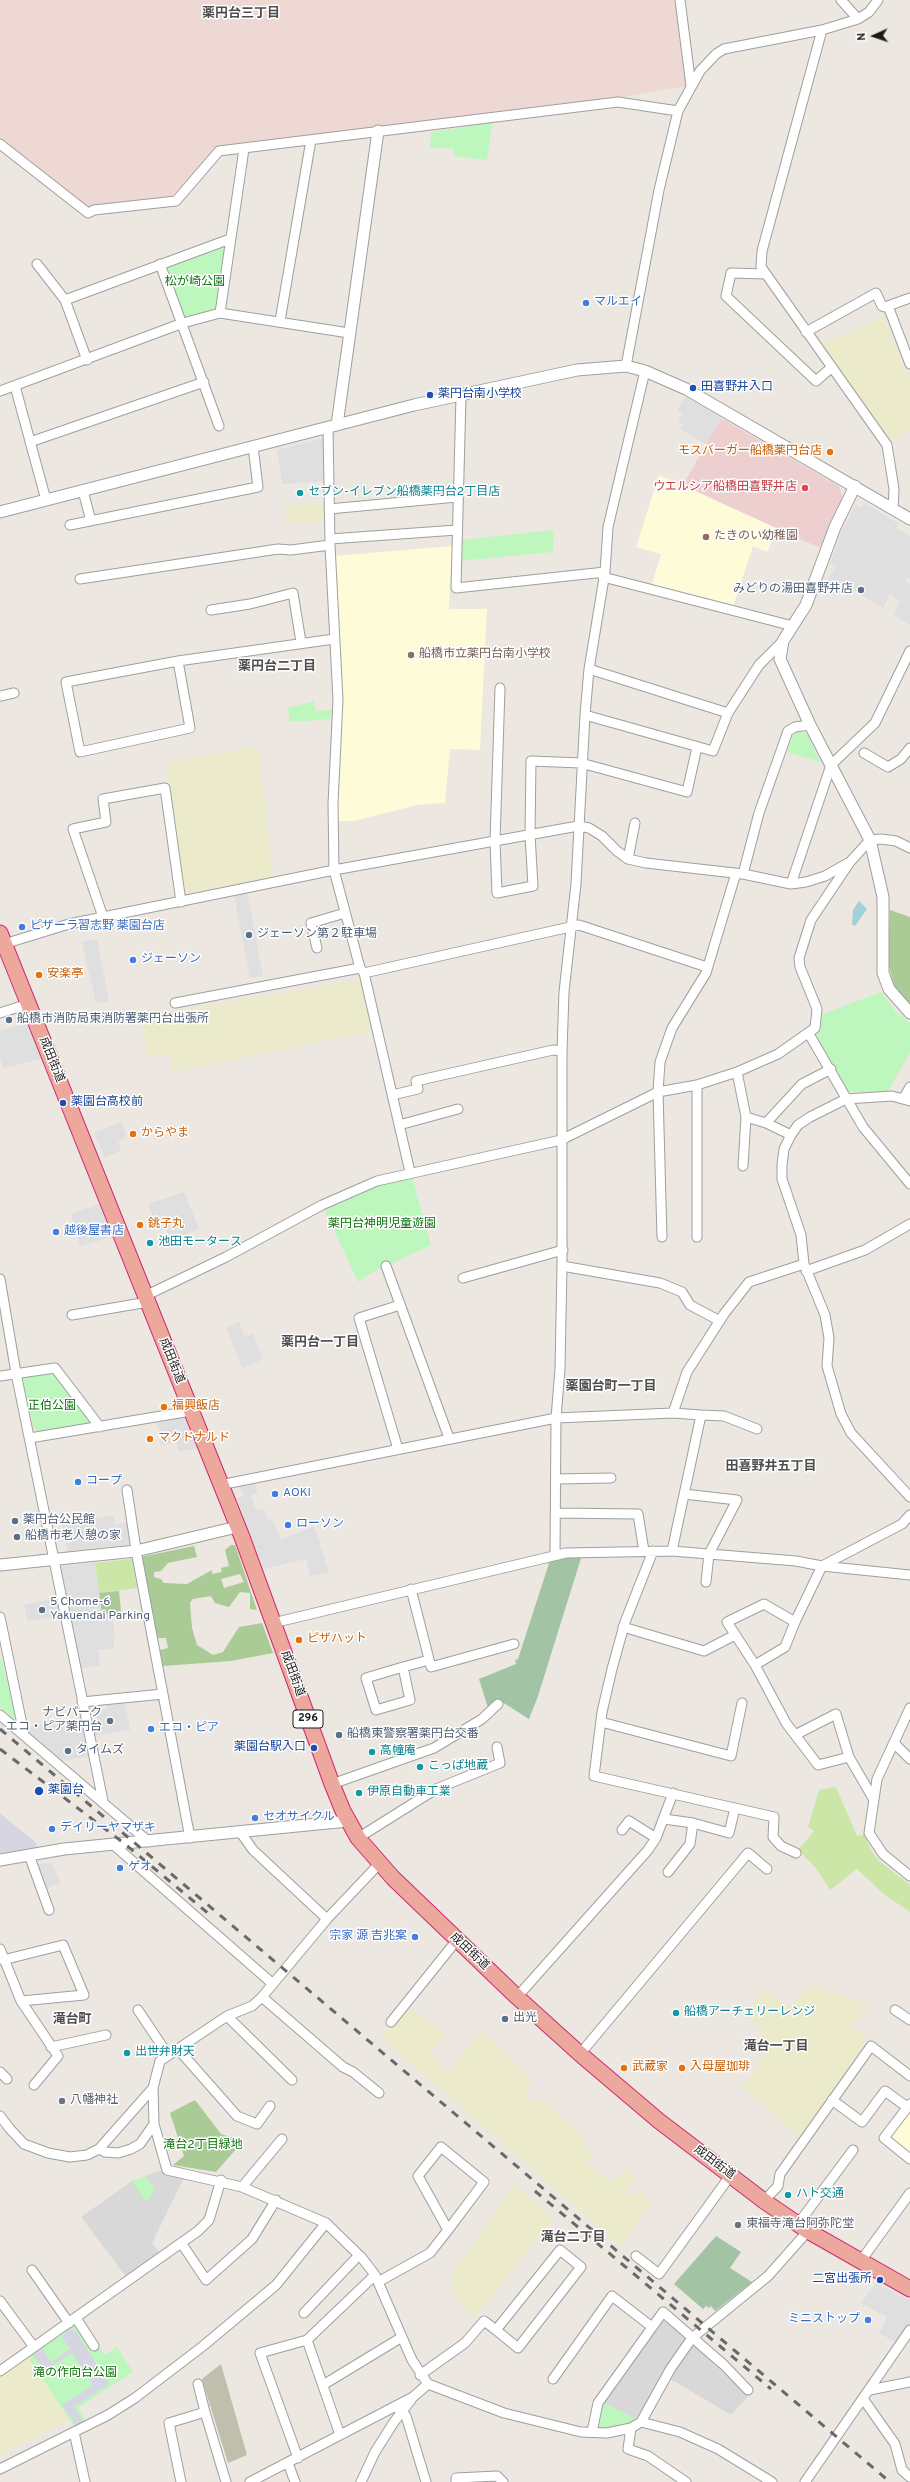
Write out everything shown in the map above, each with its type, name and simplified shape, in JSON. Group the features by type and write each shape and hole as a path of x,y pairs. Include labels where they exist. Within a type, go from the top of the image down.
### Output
{"highway":[{"name":"成田街道","path":"2,938 237,1527 332,1784 348,1821 358,1838 378,1864 517,1997 580,2054 659,2121 730,2176 803,2228 860,2262 910,2289"}],"street":[{"path":"680,0 691,86"},
{"path":"840,0 858,18"},
{"path":"626,366 659,190 678,112 691,86 710,59 724,49 822,30 858,18 869,12 878,0"},
{"path":"822,30 762,251 761,267 887,445 894,489 893,509"},
{"path":"0,144 88,213 94,210 176,201 220,151 244,150 378,131 618,102 678,112"},
{"path":"378,131 349,333 332,426 329,508 338,700 332,804 334,870 362,970 410,1172"},
{"path":"280,321 311,140"},
{"path":"220,313 244,150"},
{"path":"65,300 230,239"},
{"path":"37,264 65,300 87,360"},
{"path":"160,264 183,323 219,426"},
{"path":"766,274 730,273 726,296 816,381 832,368"},
{"path":"806,332 876,293 882,306 888,306 910,298"},
{"path":"888,306 910,364"},
{"path":"0,391 87,360 183,323 220,313 280,321 349,333"},
{"path":"901,341 910,338"},
{"path":"0,512 414,405 578,370 626,366 644,371 686,389 910,519"},
{"path":"555,1554 556,1418 560,1369 562,1266 562,1051 571,926 576,884 585,715 589,669 604,574 608,527 644,371"},
{"path":"30,442 204,382"},
{"path":"15,386 46,500"},
{"path":"461,396 457,497 456,588 604,574 793,626"},
{"path":"70,525 258,487 253,447"},
{"path":"585,715 713,751 728,713 758,665 783,641 806,605 835,527 855,486"},
{"path":"83,491 90,521"},
{"path":"329,508 457,497"},
{"path":"80,579 278,549 291,550 330,542 457,530"},
{"path":"211,610 250,604 293,593 301,642"},
{"path":"178,661 190,728 80,752 66,682 178,661 301,642 334,639"},
{"path":"783,641 780,650 783,668 810,725 870,840 883,897 881,962 884,977 896,999 910,1013"},
{"path":"791,884 831,765 875,723 910,651"},
{"path":"589,669 728,713"},
{"path":"500,688 495,841 497,893 533,886 530,835 531,761 582,763 687,792 697,747"},
{"path":"0,696 14,693"},
{"path":"662,1238 658,1092 660,1062 667,1041 707,968 788,731 795,727 810,725"},
{"path":"864,753 888,767 901,759 910,748"},
{"path":"103,917 73,829 106,822 103,799 165,788 181,902"},
{"path":"628,859 634,823"},
{"path":"2,938 334,870 578,826 589,828 602,836 616,851 628,859 646,863 740,873 791,884 806,882 825,876 850,862"},
{"path":"72,1316 146,1299 322,1205 377,1181 410,1172 561,1140 658,1092 697,1085 738,1072 778,1054 809,1034 815,1028 817,1009 800,967 800,954 811,920 850,862 870,840 881,839 896,841 910,848"},
{"path":"317,948 310,923 346,913"},
{"path":"175,1003 362,970 580,925 707,968"},
{"path":"0,1013 28,1004"},
{"path":"809,1034 831,1069 846,1099 863,1127 910,1184"},
{"path":"392,1095 418,1089 416,1080 553,1050 562,1051"},
{"path":"766,1123 802,1084 831,1069"},
{"path":"738,1072 746,1117 743,1166"},
{"path":"697,1085 697,1237"},
{"path":"910,1087 906,1100 892,1096 846,1099 810,1117 798,1125 784,1149 782,1179 801,1235 805,1267 817,1292 825,1315 829,1338 827,1366 841,1414 852,1433 910,1497"},
{"path":"399,1125 458,1109"},
{"path":"746,1117 766,1123 791,1135"},
{"path":"673,1414 687,1372 720,1321 749,1282 865,1250 910,1224"},
{"path":"463,1278 562,1250"},
{"path":"386,1266 449,1438"},
{"path":"562,1266 660,1283 682,1292 690,1305 720,1321"},
{"path":"0,1279 16,1373 103,1801"},
{"path":"398,1449 359,1318 400,1305"},
{"path":"0,1376 55,1368 100,1427"},
{"path":"30,1438 191,1411"},
{"path":"220,1485 449,1438 556,1418 673,1414 724,1416 757,1429"},
{"path":"672,1551 701,1415"},
{"path":"556,1479 611,1478"},
{"path":"127,1490 136,1551 190,1838"},
{"path":"684,1494 737,1500 709,1554 706,1582"},
{"path":"556,1512 638,1514 649,1551 623,1627 601,1722 594,1776 774,1817 773,1837 781,1846 796,1853"},
{"path":"755,1665 785,1647 794,1622 822,1566 902,1524 910,1515"},
{"path":"0,1565 136,1551 237,1527"},
{"path":"273,1623 555,1554 672,1551 796,1561 822,1566 910,1575"},
{"path":"411,1589 431,1667 514,1644"},
{"path":"794,1622 764,1604 727,1622 755,1665 786,1724 818,1765 849,1757"},
{"path":"0,1616 4,1656 24,1734"},
{"path":"623,1627 704,1651 735,1635"},
{"path":"403,1667 410,1700 376,1710 366,1678 403,1667 429,1660"},
{"path":"82,1702 163,1694"},
{"path":"601,1722 731,1756 742,1703"},
{"path":"332,1784 434,1748 482,1719 498,1704"},
{"path":"910,1708 878,1779 869,1833 884,1854 910,1876"},
{"path":"795,1735 836,1714 849,1757 874,1800"},
{"path":"0,1715 103,1801 149,1842"},
{"path":"895,1744 910,1759"},
{"path":"358,1838 436,1789 500,1763 497,1747"},
{"path":"517,1997 648,1850 656,1838 674,1793"},
{"path":"664,1818 693,1823 729,1833 735,1808"},
{"path":"0,1860 64,1849 115,1846 348,1821"},
{"path":"622,1830 630,1821 656,1838"},
{"path":"668,1872 690,1844 693,1823"},
{"path":"241,1833 253,1850 328,1919"},
{"path":"115,1846 273,1984"},
{"path":"580,2054 748,1853 767,1869"},
{"path":"28,1855 49,1910"},
{"path":"378,1864 328,1919 262,1997 252,2006 227,2016 160,2061 153,2088 154,2124 167,2170 221,2180 276,2200 326,2223 359,2254 377,2278 420,2375 428,2384 504,2413 581,2432 607,2433 631,2428 641,2422 671,2368 692,2338 768,2276 803,2228 853,2150"},
{"path":"391,2022 457,1940"},
{"path":"21,2001 84,1995 63,1945 1,1954 21,2001 58,2056 34,2085"},
{"path":"262,1997 343,2067 353,2072 379,2093"},
{"path":"138,2010 168,2055"},
{"path":"895,2010 910,2020"},
{"path":"227,2016 292,2080"},
{"path":"51,2047 106,2035"},
{"path":"764,2201 778,2186 780,2174 871,2046 910,2076"},
{"path":"178,2049 237,2116 257,2124 270,2106"},
{"path":"0,2072 7,2079"},
{"path":"0,2116 19,2140 48,2153 80,2157 99,2149 153,2088"},
{"path":"832,2100 862,2122 885,2091 908,2105 884,2138 910,2159"},
{"path":"99,2149 105,2152 118,2153 131,2149 140,2144 154,2124"},
{"path":"242,2187 282,2139"},
{"path":"298,2458 260,2353 307,2340 377,2278 430,2254 448,2230 484,2182 441,2148 418,2176 448,2230"},
{"path":"636,2256 659,2274 730,2176"},
{"path":"0,2371 182,2244 209,2220 221,2180"},
{"path":"860,2262 910,2193"},
{"path":"182,2244 206,2280 252,2239 276,2200"},
{"path":"0,2469 108,2415 135,2398 203,2346 276,2285 326,2223"},
{"path":"420,2375 465,2343 484,2321 518,2348 581,2267 560,2250 496,2330"},
{"path":"304,2313 359,2254"},
{"path":"32,2270 94,2346"},
{"path":"553,2379 612,2296 652,2328"},
{"path":"0,2301 34,2347"},
{"path":"592,2432 598,2403 663,2312 724,2365 748,2390"},
{"path":"805,2482 864,2400 910,2330"},
{"path":"323,2385 402,2337"},
{"path":"307,2340 340,2435"},
{"path":"870,2390 910,2382"},
{"path":"198,2384 226,2482"},
{"path":"250,2482 340,2435 398,2409 428,2384"},
{"path":"864,2400 895,2444 902,2470 910,2477"},
{"path":"361,2482 398,2409"},
{"path":"398,2409 406,2416 426,2482"},
{"path":"181,2482 169,2423 205,2412"},
{"path":"641,2422 680,2432 718,2449 772,2482"},
{"path":"631,2428 628,2449 648,2456 686,2482"},
{"path":"74,2432 85,2482"},
{"path":"288,2463 295,2482"},
{"path":"456,2482 456,2478 497,2476 503,2482"}],"shaded area":[{"path":"0,0 675,0 686,86 617,98 217,149 172,196 91,207 83,204 0,138"},
{"path":"685,397 721,417 706,444 680,429 683,425 678,422 683,414 677,411"},
{"path":"721,418 839,486 843,500 831,521 820,548 683,485"},
{"path":"323,438 324,481 282,484 277,450"},
{"name":"たきのい幼稚園","path":"659,475 778,529 767,552 753,546 733,607 651,587 661,554 636,547"},
{"path":"864,503 899,524 896,528 910,536 910,579 907,578 905,581 910,584 910,625 894,615 900,601 890,594 883,608 845,584 841,592 827,582 835,567 830,564 842,530 856,505 861,508"},
{"name":"船橋市立薬円台南小学校","path":"452,546 449,609 487,609 480,750 450,749 445,803 417,805 354,821 336,821 334,556"},
{"name":"ジェーソン第２駐車場","path":"247,892 263,976 250,978 234,895"},
{"path":"97,939 109,1001 96,1003 82,942"},
{"path":"28,1023 42,1059 3,1068 0,1056 0,1031"},
{"path":"122,1122 127,1138 118,1142 121,1151 104,1157 94,1133"},
{"path":"184,1192 199,1229 171,1241 166,1229 159,1231 148,1204"},
{"path":"99,1204 112,1237 80,1246 71,1214"},
{"path":"239,1322 245,1336 253,1333 263,1359 242,1368 226,1327"},
{"path":"184,1417 197,1449 179,1451 176,1443 161,1445 157,1421"},
{"path":"254,1481 258,1492 251,1495 256,1511 264,1509 268,1520 272,1519 281,1540 314,1526 329,1572 310,1576 306,1559 264,1569 237,1498 243,1496 239,1483"},
{"path":"113,1515 115,1525 128,1522 133,1544 68,1551 62,1524"},
{"path":"95,1563 102,1614 112,1613 115,1637 113,1638 114,1648 98,1650 100,1665 80,1669 61,1566"},
{"name":"5 Chome-6 Yakuendai Parking","path":"57,1598 60,1615 28,1621 24,1605"},
{"name":"ナビパーク エコ・ピア薬円台","path":"125,1702 130,1730 94,1736 89,1712 107,1709 106,1703"},
{"path":"82,1718 90,1756 60,1761 27,1732 27,1728"},
{"path":"0,1813 36,1843 37,1848 0,1854"},
{"path":"51,1863 61,1883 44,1889 35,1864"},
{"path":"910,2111 910,2154 890,2138"},
{"path":"162,2170 184,2178 152,2243 159,2252 158,2256 127,2278 81,2217 132,2181"},
{"path":"876,2283 910,2300 910,2324 897,2343 879,2333 887,2317 861,2303"},
{"path":"667,2321 722,2367 749,2395 731,2415 662,2374 637,2419 627,2424 599,2429 602,2402 660,2322"},
{"path":"68,2327 70,2330 75,2330 109,2384 74,2407 84,2422 77,2427 62,2405 93,2385 72,2353 44,2371 32,2353 43,2349 51,2362 70,2349 62,2337 66,2333 64,2330"},
{"path":"221,2364 247,2455 228,2463 202,2379"}],"green space":[{"path":"492,123 487,160 453,156 454,149 430,147 431,132"},
{"name":"松が崎公園","path":"225,246 216,309 184,320 165,273 167,267"},
{"path":"884,316 905,371 909,371 910,374 910,430 889,440 820,345"},
{"path":"324,504 324,520 287,524 284,505"},
{"path":"554,530 553,552 459,561 460,540"},
{"path":"314,701 316,711 332,710 330,719 290,722 288,708"},
{"path":"799,732 807,734 820,762 787,752 794,733"},
{"path":"258,746 273,878 184,898 165,763"},
{"path":"890,910 910,917 910,1006 895,988 888,963"},
{"path":"363,979 375,1030 174,1072 170,1053 148,1057 140,1017"},
{"path":"881,992 896,1012 910,1023 910,1052 888,1091 847,1092 815,1032 823,1014"},
{"name":"薬円台神明児童遊園","path":"411,1174 431,1245 371,1273 358,1282 324,1208 378,1184"},
{"name":"正伯公園","path":"54,1372 91,1423 39,1432 34,1429 23,1380 25,1376"},
{"path":"231,1545 235,1545 257,1610 250,1609 250,1593 240,1592 229,1607 215,1603 211,1596 193,1599 190,1603 192,1628 197,1645 213,1655 223,1652 239,1627 262,1623 273,1653 231,1661 163,1666 160,1650 168,1648 166,1638 157,1638 141,1557 194,1546 197,1557 168,1563 161,1571 154,1572 154,1577 161,1579 164,1583 187,1584 212,1570 212,1574 222,1572 221,1568 229,1566 225,1550","holes":["240,1574 244,1582 224,1588 221,1579"]},
{"path":"582,1555 538,1696 529,1719 499,1700 488,1708 479,1679 516,1664 515,1660 518,1659 551,1557"},
{"path":"132,1559 137,1588 99,1593 95,1563"},
{"path":"119,1591 121,1611 102,1615 99,1593"},
{"path":"0,1659 2,1659 16,1720 0,1707"},
{"path":"836,1787 857,1836 865,1834 870,1849 878,1860 910,1885 910,1912 885,1895 857,1869 830,1890 816,1868 798,1850 814,1831 808,1827 819,1790"},
{"path":"809,1985 869,2005 851,2026 862,2035 865,2044 826,2099 826,2103 800,2136 742,2087 770,2049 757,2036 762,2029 743,2014 765,1989 791,2007"},
{"path":"409,2007 446,2034 429,2054 449,2072 482,2031 532,2081 525,2089 526,2100 533,2102 542,2099 584,2138 581,2142 592,2154 587,2162 608,2181 619,2177 624,2170 635,2178 626,2191 634,2196 639,2193 652,2203 621,2246 381,2037"},
{"name":"滝台2丁目緑地","path":"195,2100 221,2134 243,2141 216,2172 173,2165 184,2156 170,2113"},
{"path":"146,2176 155,2189 149,2200 145,2200 132,2181"},
{"path":"515,2185 554,2218 475,2317 459,2305 450,2277"},
{"path":"716,2236 741,2252 730,2268 752,2282 715,2311 711,2306 709,2308 706,2306 703,2309 674,2284"},
{"name":"滝の作向台公園","path":"72,2324 76,2324 93,2350 99,2346 104,2355 117,2347 133,2372 78,2408 86,2422 75,2428 27,2355"},
{"path":"27,2355 69,2420 0,2455 0,2374"},
{"path":"602,2402 637,2419 627,2424 599,2429 595,2423"}],"water":[{"path":"859,901 867,909 855,926 852,924 853,910"}],"railway":[{"path":"0,1729 890,2482"},
{"path":"0,1749 125,1844 209,1914"},
{"path":"535,2191 771,2389"}],"place":[{"name":"マルエイ","path":"586,303"},
{"name":"田喜野井入口","path":"693,388"},
{"name":"薬円台南小学校","path":"430,395"},
{"name":"モスバーガー船橋薬円台店","path":"830,452"},
{"name":"ウエルシア船橋田喜野井店","path":"805,488"},
{"name":"セブン-イレブン船橋薬円台2丁目店","path":"300,493"},
{"name":"たきのい幼稚園","path":"706,537"},
{"name":"みどりの湯田喜野井店","path":"861,590"},
{"name":"船橋市立薬円台南小学校","path":"411,655"},
{"name":"ピザーラ習志野 薬園台店","path":"22,927"},
{"name":"ジェーソン第２駐車場","path":"249,935"},
{"name":"ジェーソン","path":"133,960"},
{"name":"安楽亭","path":"39,975"},
{"name":"船橋市消防局東消防署薬円台出張所","path":"9,1020"},
{"name":"薬園台高校前","path":"63,1103"},
{"name":"からやま","path":"133,1134"},
{"name":"銚子丸","path":"140,1225"},
{"name":"越後屋書店","path":"56,1232"},
{"name":"池田モータース","path":"150,1243"},
{"name":"福興飯店","path":"164,1407"},
{"name":"マクドナルド","path":"150,1439"},
{"name":"コープ","path":"78,1482"},
{"name":"AOKI","path":"275,1494"},
{"name":"薬円台公民館","path":"15,1521"},
{"name":"ローソン","path":"288,1525"},
{"name":"船橋市老人憩の家","path":"17,1537"},
{"name":"5 Chome-6 Yakuendai Parking","path":"42,1610"},
{"name":"ピザハット","path":"299,1640"},
{"name":"ナビパーク エコ・ピア薬円台","path":"110,1721"},
{"name":"エコ・ピア","path":"151,1729"},
{"name":"船橋東警察署薬円台交番","path":"339,1735"},
{"name":"薬園台駅入口","path":"314,1748"},
{"name":"タイムズ","path":"68,1751"},
{"name":"高幢庵","path":"372,1752"},
{"name":"こっぱ地蔵","path":"420,1767"},
{"name":"薬園台","path":"39,1791"},
{"name":"伊原自動車工業","path":"359,1793"},
{"name":"セオサイクル","path":"255,1818"},
{"name":"デイリーヤマザキ","path":"52,1829"},
{"name":"ゲオ","path":"120,1868"},
{"name":"宗家 源 吉兆案","path":"415,1937"},
{"name":"船橋アーチェリーレンジ","path":"676,2013"},
{"name":"出光","path":"505,2019"},
{"name":"出世弁財天","path":"127,2053"},
{"name":"武蔵家","path":"624,2068"},
{"name":"入母屋珈琲","path":"682,2068"},
{"name":"八幡神社","path":"62,2101"},
{"name":"ハト交通","path":"788,2195"},
{"name":"東福寺滝台阿弥陀堂","path":"738,2225"},
{"name":"二宮出張所","path":"880,2280"},
{"name":"ミニストップ","path":"868,2320"}],"district":[{"name":"薬円台三丁目","path":"241,14"},
{"name":"薬円台二丁目","path":"277,667"},
{"name":"薬円台一丁目","path":"320,1343"},
{"name":"薬園台町一丁目","path":"611,1387"},
{"name":"田喜野井五丁目","path":"771,1467"},
{"name":"滝台町","path":"72,2020"},
{"name":"滝台一丁目","path":"776,2047"},
{"name":"滝台二丁目","path":"573,2238"}]}
